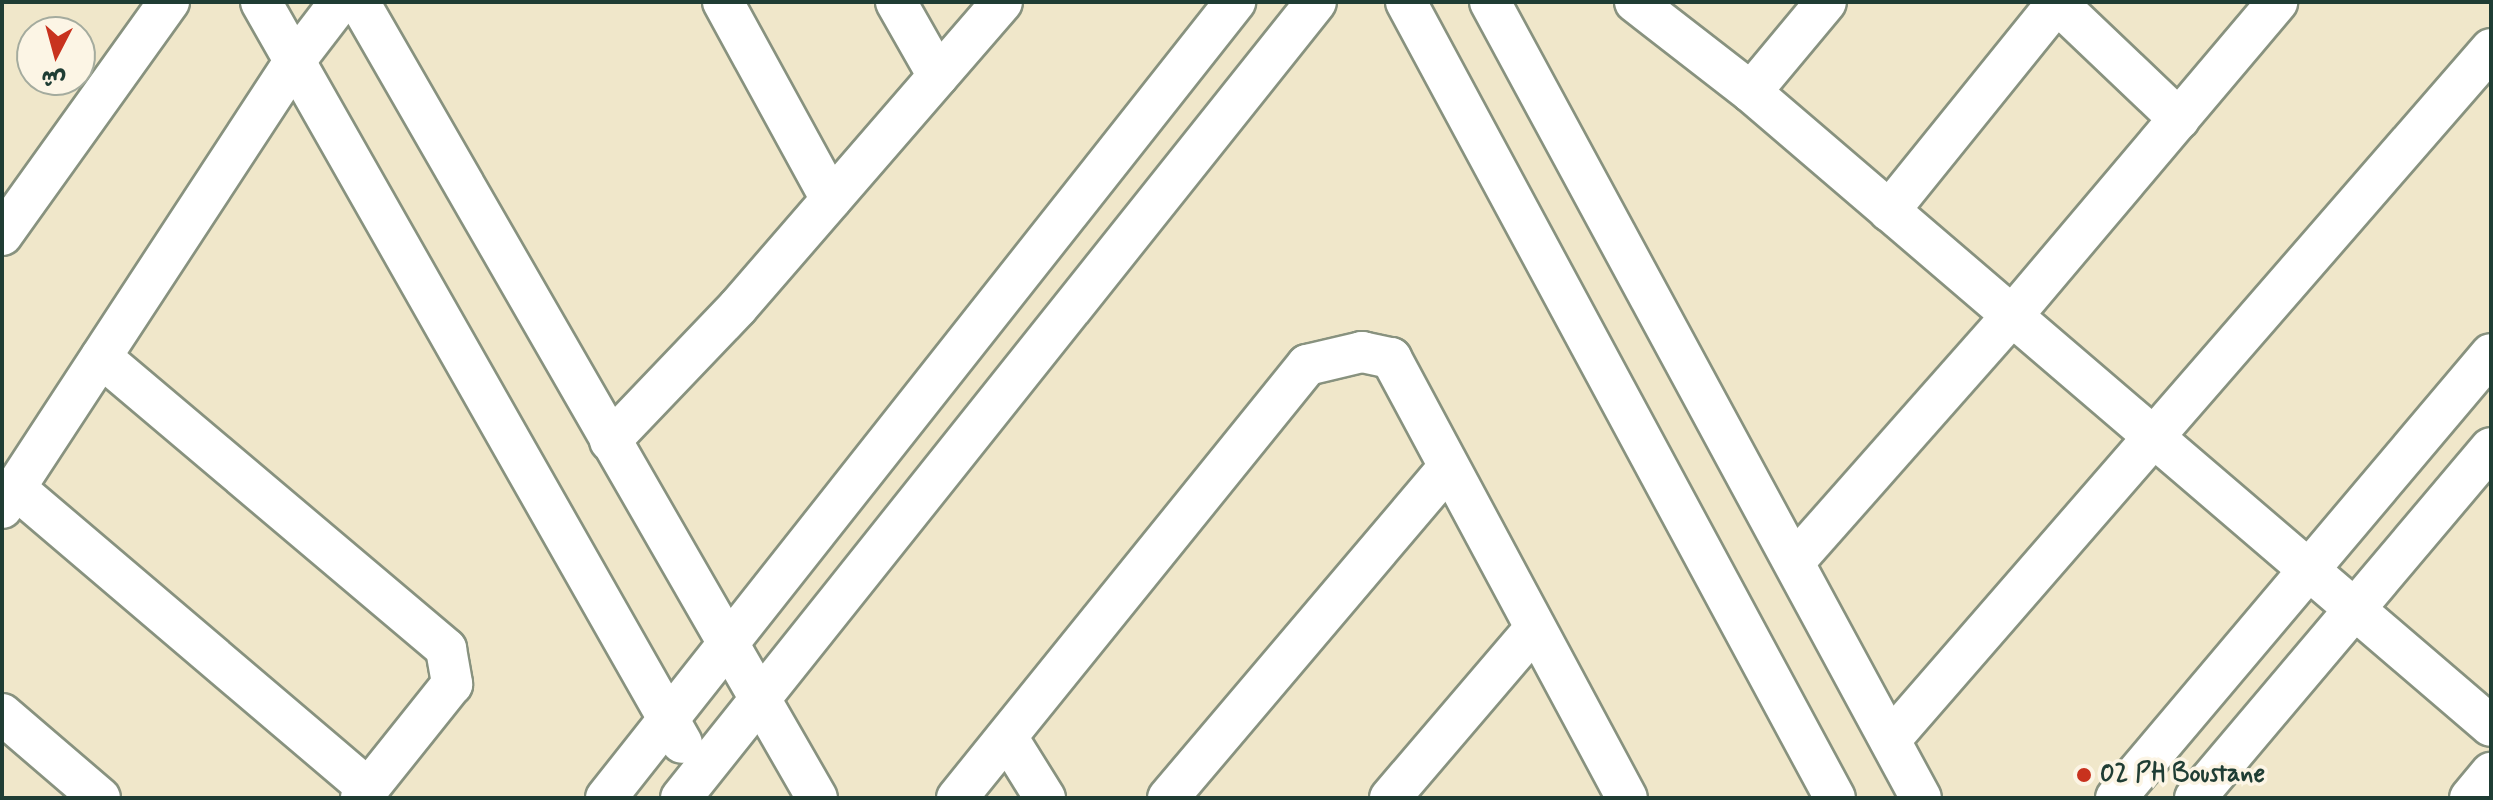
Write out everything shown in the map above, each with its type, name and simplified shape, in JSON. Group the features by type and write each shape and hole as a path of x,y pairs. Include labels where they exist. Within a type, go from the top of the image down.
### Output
{"street":[{"path":"2,235 169,2"},
{"path":"261,2 669,721 698,790"},
{"path":"101,357 446,649 452,684 365,793 9,498 101,357 294,62 340,2"},
{"path":"359,2 727,648 761,699 817,798"},
{"path":"723,2 831,199"},
{"path":"896,2 938,76"},
{"path":"610,441 831,199 1002,2"},
{"path":"606,798 1235,2"},
{"path":"698,790 761,699 1316,2"},
{"path":"1406,2 1835,798"},
{"path":"1490,2 1921,798"},
{"path":"1635,2 1751,92 2491,726"},
{"path":"1751,92 1826,2"},
{"path":"1889,211 2056,2 2179,119"},
{"path":"1794,562 2012,316 2277,2"},
{"path":"1890,740 2491,49"},
{"path":"957,798 1307,365 1362,352 1391,358 1627,798"},
{"path":"2116,798 2491,354"},
{"path":"2195,798 2491,448"},
{"path":"1168,798 1449,467"},
{"path":"1390,798 1535,628"},
{"path":"2,714 100,798"},
{"path":"1007,737 1045,798"},
{"path":"2470,798 2491,773"}],"place":[{"name":"02 PH Boustane","path":"2084,775"}]}
